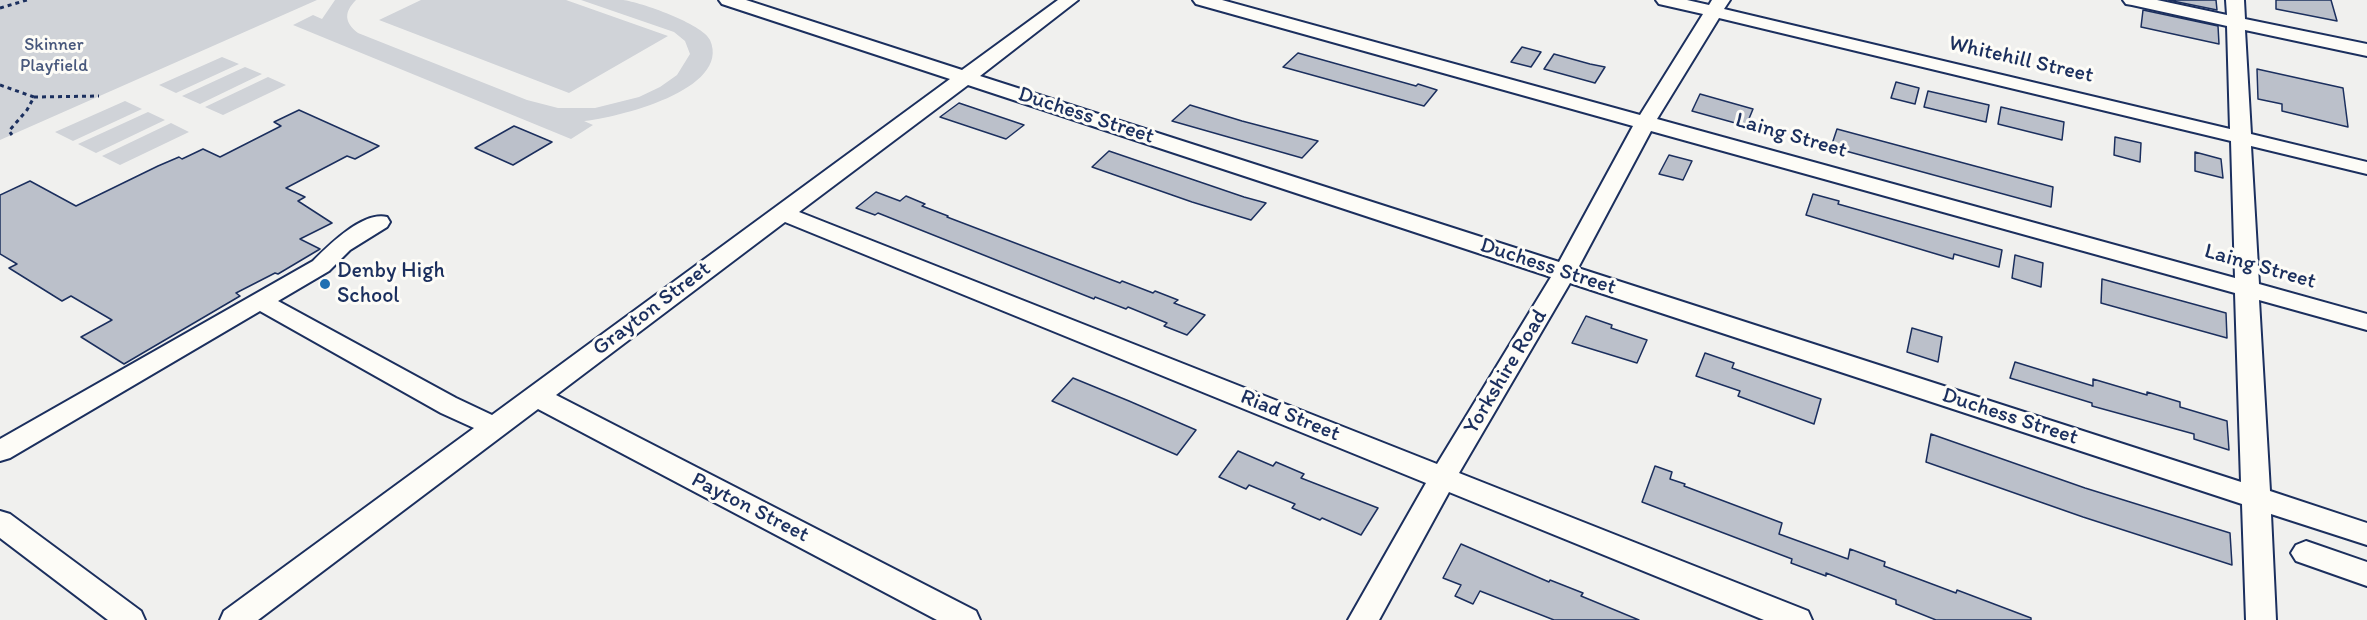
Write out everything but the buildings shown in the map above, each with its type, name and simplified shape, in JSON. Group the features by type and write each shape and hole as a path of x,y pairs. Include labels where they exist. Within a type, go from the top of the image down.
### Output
{"street":[{"name":"Duchess Street","path":"728,0 2367,534"},
{"name":"Grayton Street","path":"235,620 1069,0"},
{"name":"Laing Street","path":"1202,0 2367,322"},
{"name":"Whitehill Street","path":"1665,0 1718,6 2367,168"},
{"path":"2132,0 2235,11 2367,50"},
{"name":"Yorkshire Road","path":"1363,620 1443,477 1565,272 1646,121 1718,6"},
{"path":"2235,11 2261,620"},
{"name":"Riad Street","path":"782,213 1797,620"},
{"path":"0,451 321,266 342,245 379,222"},
{"path":"260,301 493,428"},
{"name":"Payton Street","path":"535,396 965,620"},
{"path":"0,522 130,620"},
{"path":"2306,553 2367,574"}],"path":[{"path":"0,9 27,0"},
{"path":"0,85 34,97 99,96"},
{"path":"12,135 9,131 27,110 34,97"}],"green space":[{"name":"Skinner Playfield","path":"0,0 317,0 0,140"},
{"path":"335,0 356,0 349,9 347,17 350,25 358,33 527,100 558,108 595,108 639,97 660,87 677,75 690,54 685,41 674,32 581,0 623,0 684,21 696,27 710,40 712,58 704,73 688,87 644,107 584,121 593,125 571,139 293,25 313,15 322,19"},
{"path":"421,0 566,0 668,36 569,93 379,20"},
{"path":"222,57 239,64 176,93 159,85"},
{"path":"245,67 262,74 200,104 182,96"},
{"path":"268,77 286,85 223,115 205,107"},
{"path":"125,101 142,109 73,141 55,132"},
{"path":"148,112 165,120 96,153 78,144"},
{"path":"171,123 189,132 120,165 102,156"}],"place":[{"name":"Denby High School","path":"325,284"}]}
